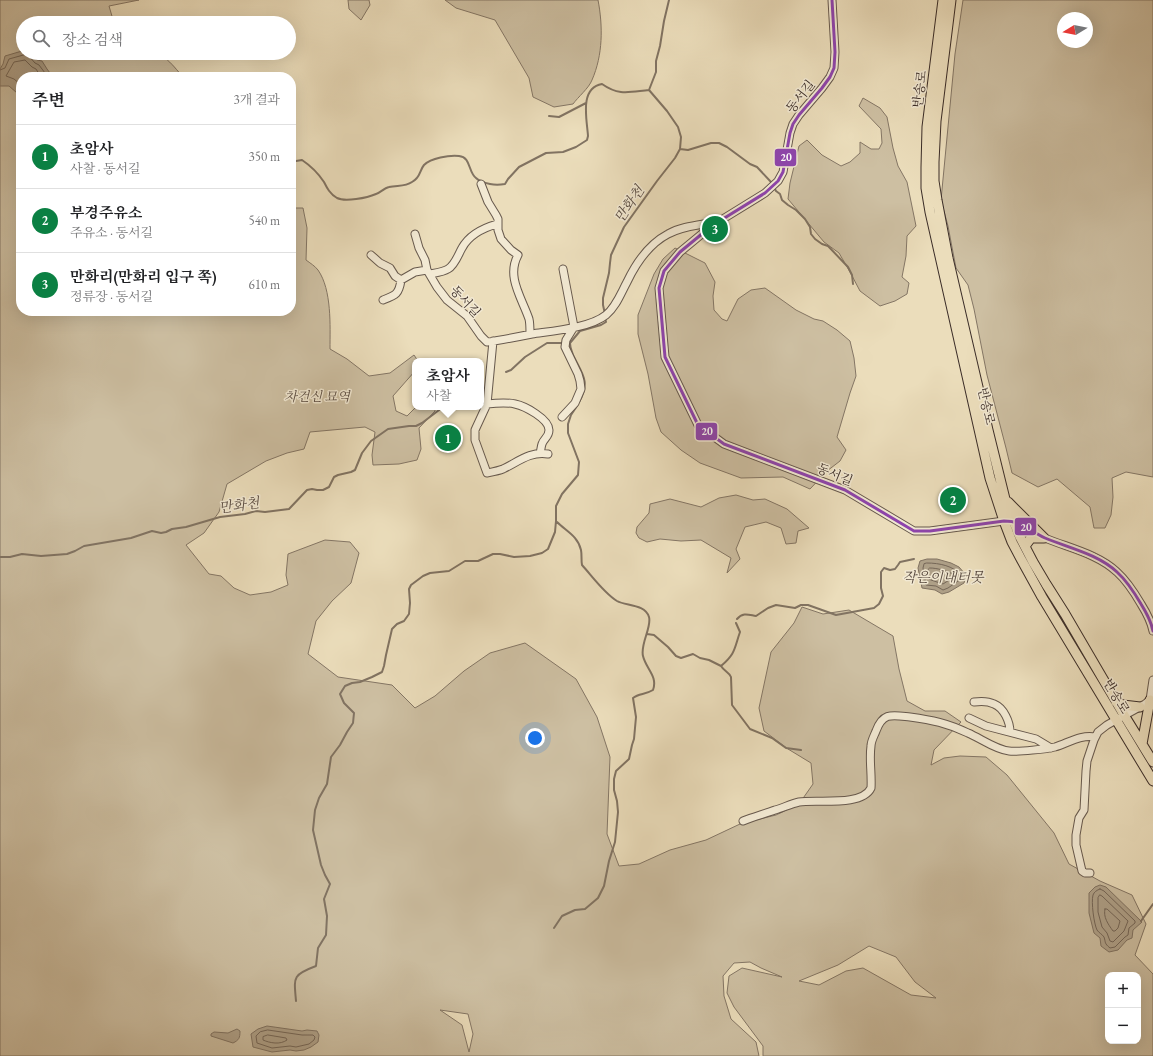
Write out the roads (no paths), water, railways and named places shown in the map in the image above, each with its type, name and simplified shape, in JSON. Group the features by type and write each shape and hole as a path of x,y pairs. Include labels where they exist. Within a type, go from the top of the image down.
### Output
{"main road":[{"name":"반송로","path":"943,0 927,127 926,188 930,212 987,466 1012,542 1042,597 1153,781"},
{"name":"반송로","path":"951,0 936,121 934,181 948,258 1005,499 1025,546 1042,579 1065,614 1151,759"},
{"path":"1005,499 1044,538"},
{"path":"1025,546 1031,538 1044,538"},
{"path":"1142,744 1150,700"},
{"path":"1116,702 1123,705 1140,707"},
{"path":"1131,745 1133,741 1136,742 1143,755 1151,759"}],"street":[{"name":"동서길","path":"832,0 835,52 834,68 830,77 799,115 794,124 790,133 783,172 773,186 765,193 718,222 680,252 664,271 659,288 665,357 698,426 724,444 845,490 914,531 930,531 1004,521 1014,521 1020,523 1044,538 1100,560 1117,572 1136,595 1147,615 1153,632"},
{"path":"481,184 488,202 498,219 497,224 501,239 518,255 515,264 516,287 529,320 530,334"},
{"name":"동서길","path":"428,272 448,300 467,316 481,336 487,342 493,341 574,327 597,321 605,316 614,305 632,271 649,248 668,234 684,228 718,222"},
{"path":"383,300 392,297 399,290 401,280 415,272 448,269 456,260 462,247 469,239 484,228 497,224"},
{"path":"698,225 701,227 703,234"},
{"path":"415,234 428,272"},
{"path":"372,255 380,263 390,268 395,276 401,280"},
{"path":"562,417 575,403 581,389 578,374 566,350 566,343 574,327 563,269"},
{"path":"487,404 514,404 528,409 542,418 548,425 549,431 548,436 542,445 544,454 532,454 502,469 487,473 475,440 475,430 487,404 493,341"},
{"path":"1090,873 1085,873 1082,871 1076,845 1076,835 1079,818 1084,810 1086,771 1091,746 1098,732 1150,700 1153,680"},
{"path":"974,702 987,702 1000,708 1010,725 1010,732"},
{"path":"743,821 756,815 796,803 805,801 832,802 861,798 870,792 872,788 871,746 878,725 881,720 887,716 934,720 1009,751 1051,748 1083,737 1095,737"},
{"path":"969,718 986,726 1036,739 1051,748"}],"water":[{"path":"16,53 16,60 42,61 49,72 16,72 16,92 9,86 0,86 0,69 5,56"},
{"name":"작은이내터못","path":"937,559 959,567 966,575 964,583 949,592 942,594 935,590 922,588 918,568 920,561"},
{"path":"1100,885 1106,887 1142,922 1133,930 1132,938 1127,940 1118,950 1109,952 1101,946 1100,938 1094,933 1089,913 1089,893 1095,887"},
{"path":"267,1026 302,1031 317,1031 319,1035 318,1042 304,1050 296,1051 290,1050 272,1052 253,1047 251,1034 258,1029"},
{"path":"237,1029 240,1031 239,1037 238,1040 233,1043 211,1036 214,1032 228,1033"}],"waterway":[{"name":"만화천","path":"605,314 603,298 609,273 611,255 624,227 680,149 681,137 678,127 667,111 649,90 656,72 656,61 669,0"},
{"path":"296,161 302,160 311,167 324,182 332,195 345,200 367,197 392,186 409,184 417,178 424,165 436,159 450,156 459,156 466,159 473,175 480,181 494,185 505,184 519,167 546,153 563,152 576,147 587,140 587,98 595,87 602,84 619,92 649,90"},
{"path":"549,116 559,117 586,103"},
{"path":"680,149 688,150 711,143 719,143 750,164 757,167 771,182 776,191 780,194 782,200 796,210 805,219 810,227 811,234 815,239 828,246 848,267 852,275 853,284"},
{"name":"만화천","path":"570,343 580,331 601,325 606,322 605,318"},
{"name":"만화천","path":"506,372 511,370 525,357 547,343 563,343"},
{"path":"570,343 573,355 585,383 583,395 579,402"},
{"path":"296,1001 296,978 302,972 316,966 318,948 326,935 327,916 324,899 330,884 321,865 313,830 315,810 319,798 327,784 331,757 353,723 354,713 344,703 340,694 345,686 360,682 382,672 392,629 397,624 404,621 409,614 409,589 411,585 423,576 430,573 449,571 465,561 478,561 493,554 514,557 530,556 542,553 548,549 555,532 556,506 562,494 578,475 579,462 568,433 568,424 571,415 577,406"},
{"name":"만화천","path":"0,557 10,557 22,554 41,556 67,554 84,546 131,538 152,531 161,533 166,532 172,529 186,527 220,517 256,511 265,512 289,509 307,490 323,490 329,487 334,477 355,470 362,453 371,441 388,429 416,426 439,410"},
{"path":"554,928 562,916 575,910 585,909 598,898 604,886 609,861 615,842 618,812 614,790 614,779 616,771 629,759 634,739 636,717 633,698 653,690 654,685 653,677 644,661 643,656 643,646 649,626 649,617 647,613 635,606 617,601 603,589 582,565 581,550 577,541 557,522"},
{"path":"737,619 742,615 756,616 768,608 776,605 795,608 801,605 808,605 836,615 874,608 879,604 883,596 881,588 881,572 884,568 890,570 895,569 900,562 914,559"},
{"path":"647,634 654,635 676,656 681,658 693,654 721,666 732,654 735,647 740,632 736,623"},
{"path":"721,666 731,677 732,705 750,729 772,738 786,748 801,750"},
{"path":"1141,921 1153,904"}],"place":[{"name":"만화리(만화리 입구 쪽)","path":"715,229"},
{"name":"초암사","path":"448,438"},
{"name":"부경주유소","path":"953,500"}],"park label":[{"name":"차건신 묘역","path":"317,396"}]}
